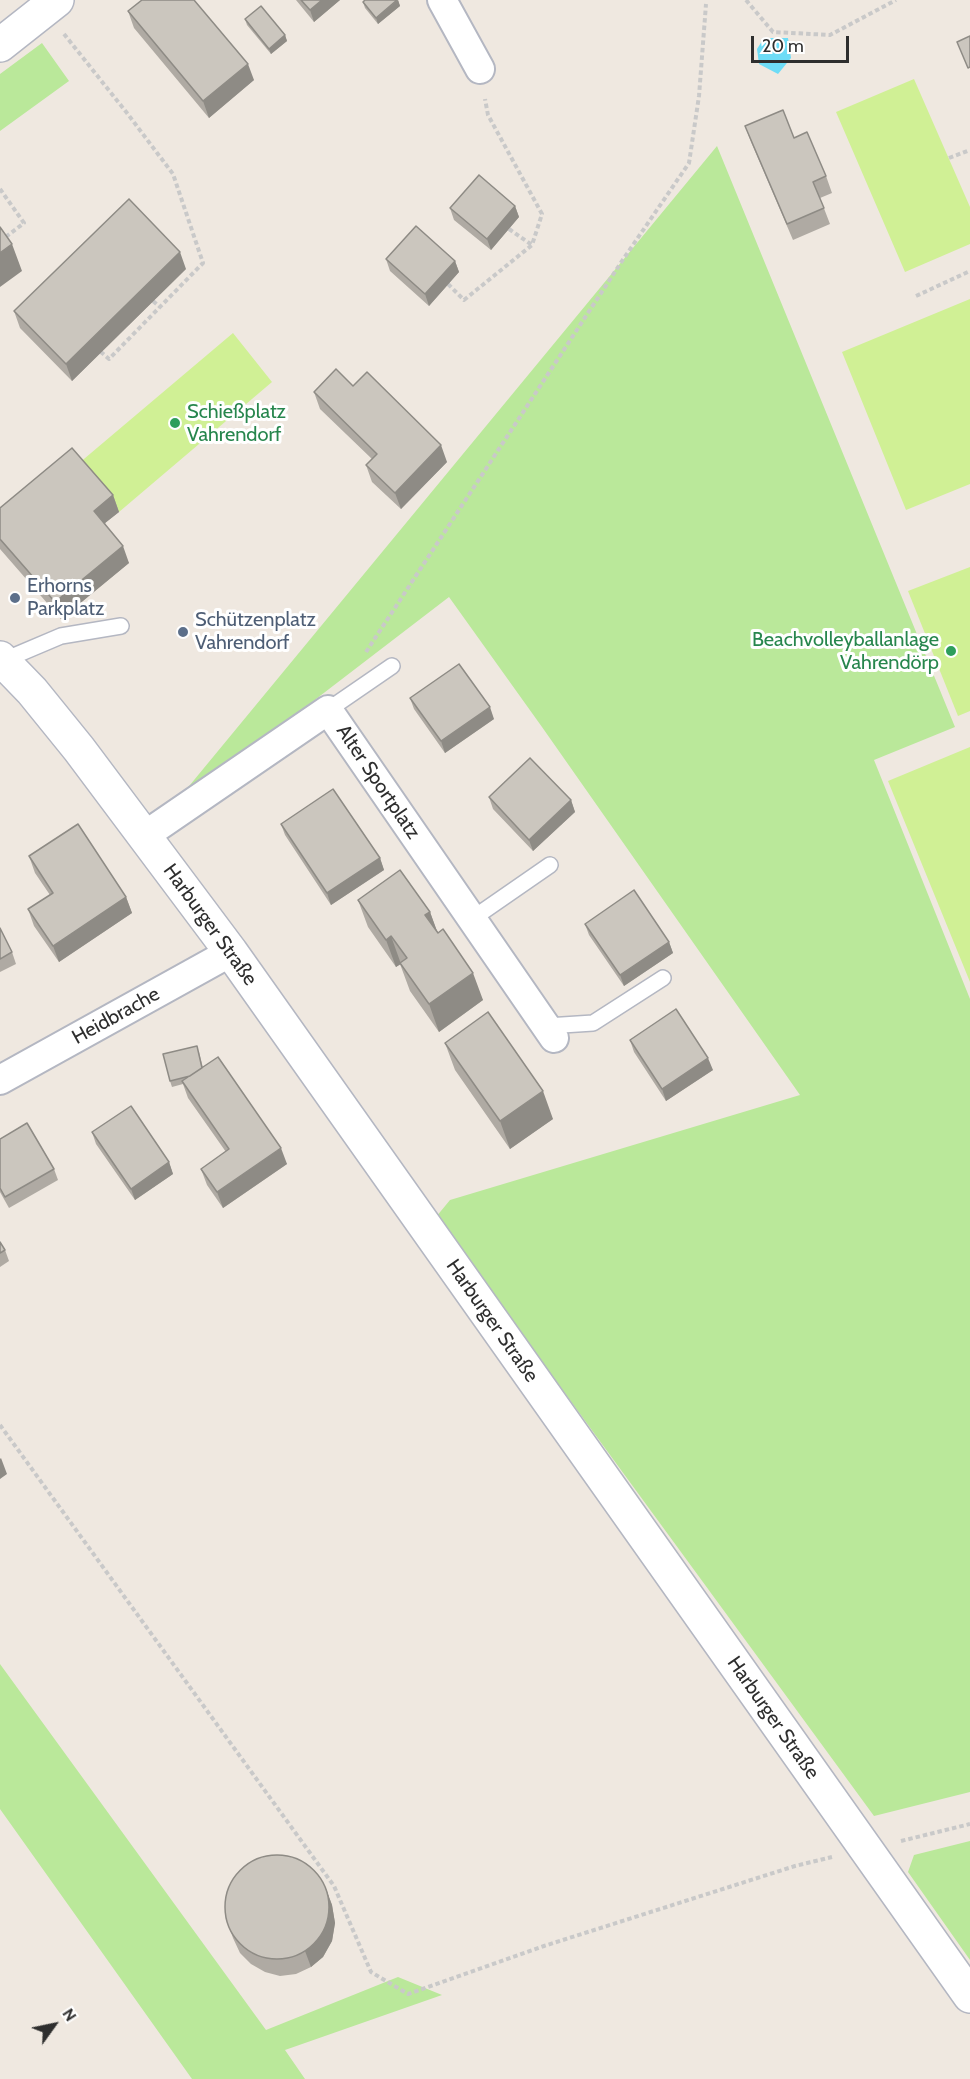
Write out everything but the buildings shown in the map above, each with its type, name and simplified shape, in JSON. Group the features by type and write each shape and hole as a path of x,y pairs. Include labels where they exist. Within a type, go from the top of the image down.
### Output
{"street":[{"path":"442,0 480,69"},
{"path":"0,45 51,5"},
{"name":"Harburger Straße","path":"1,659 45,708 231,952 853,1852 970,1995"},
{"name":"Alter Sportplatz","path":"144,837 328,710 550,1032"},
{"name":"Heidbrache","path":"0,1080 231,952"}],"lane":[{"path":"1,659 61,636 121,626"},
{"path":"328,710 392,666"},
{"path":"472,919 550,865"},
{"path":"550,1032 593,1023 663,978"}],"path":[{"path":"746,0 773,32 830,34 896,0"},
{"path":"361,660 622,261 689,163 699,96 706,4"},
{"path":"51,5 173,174 203,263 109,359 101,352"},
{"path":"448,284 464,300 532,245 542,214 488,116 480,69"},
{"path":"949,158 970,150"},
{"path":"0,189 24,223 0,241"},
{"path":"509,229 532,245"},
{"path":"916,296 970,271"},
{"path":"153,301 160,307"},
{"path":"0,1425 334,1886 371,1972 408,1994 544,1946 795,1866 970,1824"}],"green space":[{"path":"42,43 69,81 0,131 0,74"},
{"path":"914,79 970,207 970,244 905,272 836,112"},
{"path":"717,146 955,727 874,760 970,999 970,1792 874,1816 436,1217 450,1200 800,1095 542,727 449,597 166,814"},
{"path":"970,299 970,484 906,510 842,352"},
{"name":"Schießplatz Vahrendorf","path":"233,333 272,382 119,512 78,464"},
{"name":"Beachvolleyballanlage Vahrendörp","path":"970,567 970,711 958,716 908,591"},
{"path":"970,747 970,982 888,781"},
{"path":"0,1664 266,2030 398,1977 442,1995 285,2050 305,2079 192,2079 0,1809"},
{"path":"970,1841 970,1960 908,1872 914,1855"}],"water":[{"path":"764,38 788,38 791,58 778,74 759,64 757,49"}],"place":[{"name":"Schießplatz Vahrendorf","path":"175,423"},
{"name":"Erhorns Parkplatz","path":"15,598"},
{"name":"Schützenplatz Vahrendorf","path":"183,632"},
{"name":"Beachvolleyballanlage Vahrendörp","path":"951,651"}]}
